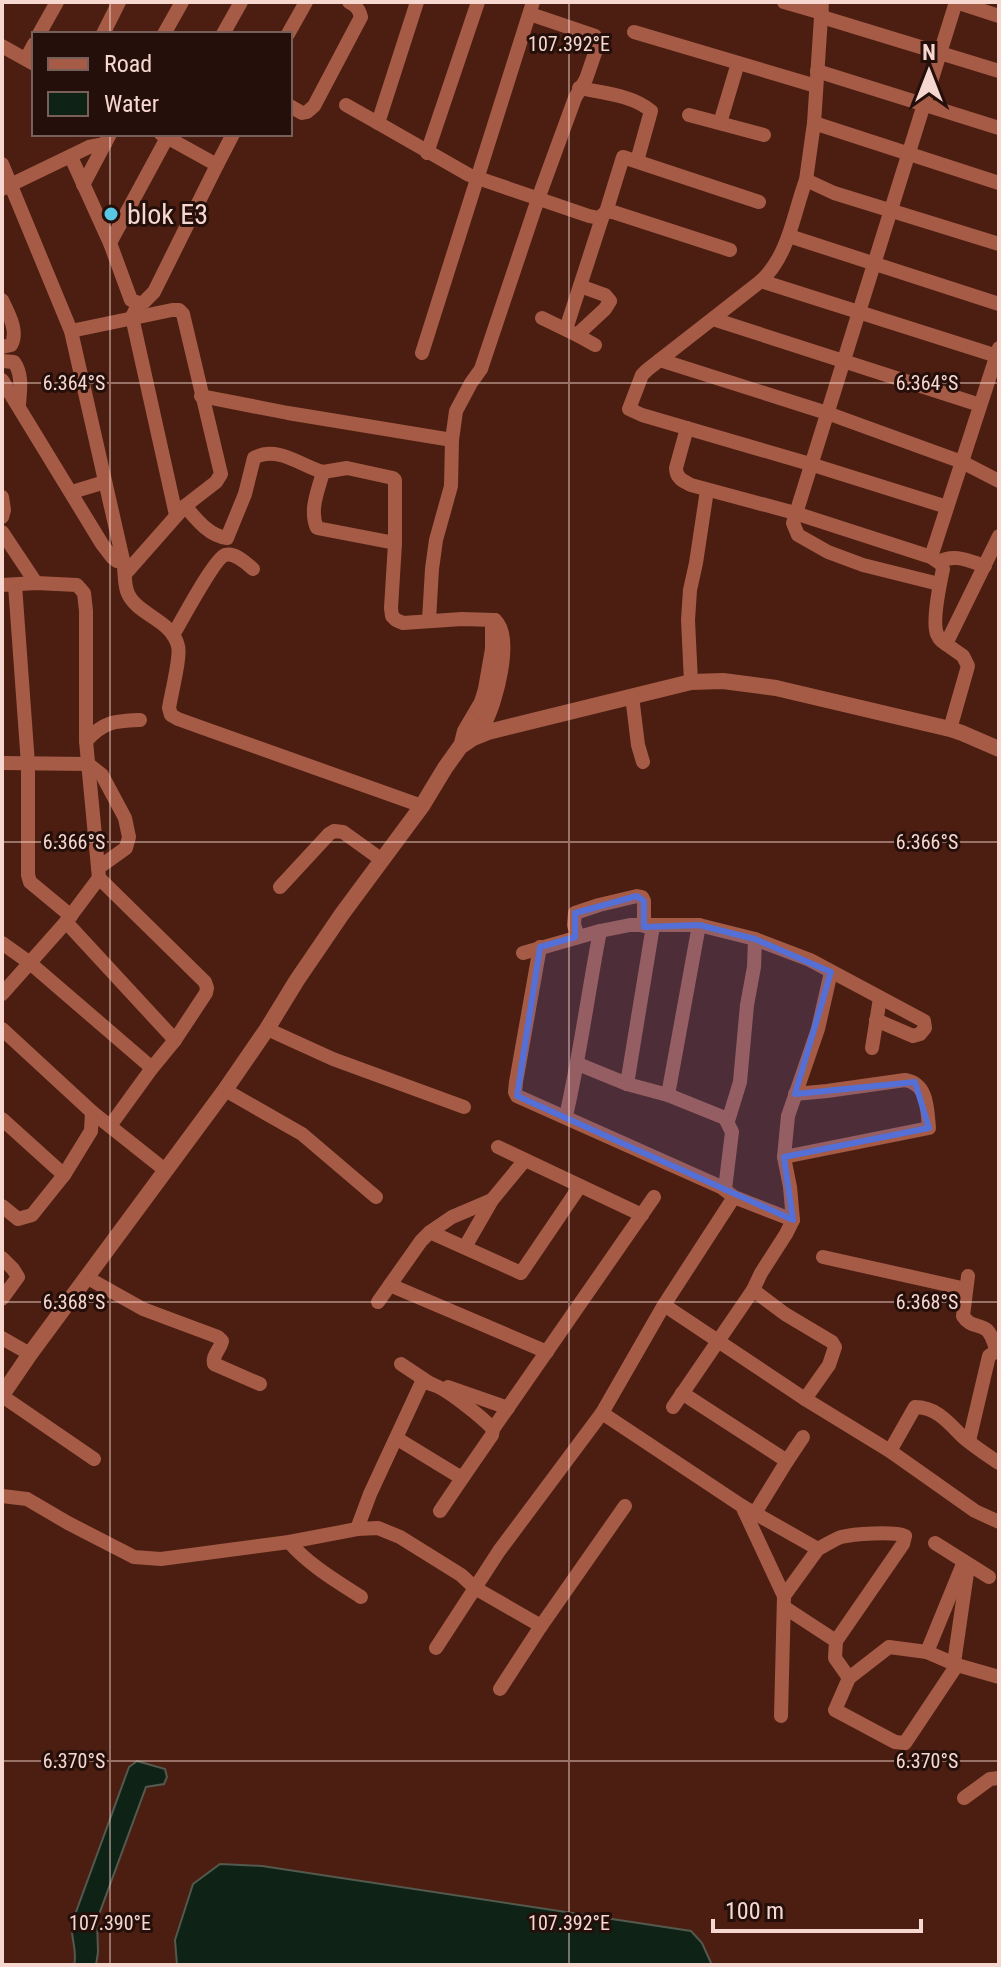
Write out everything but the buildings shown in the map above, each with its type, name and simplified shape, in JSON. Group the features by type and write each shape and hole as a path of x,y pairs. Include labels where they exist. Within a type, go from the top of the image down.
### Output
{"street":[{"path":"40,32 57,2"},
{"path":"104,32 119,2"},
{"path":"165,32 182,2"},
{"path":"224,32 241,2"},
{"path":"292,107 302,113 314,106 361,17 360,11 349,2"},
{"path":"378,123 417,2"},
{"path":"427,153 478,2"},
{"path":"784,2 822,11 999,71"},
{"path":"939,584 863,565 828,552 798,535 793,523 956,2 999,16"},
{"path":"289,32 299,4"},
{"path":"422,353 531,8 598,40 586,79 579,88 538,199 481,369 456,411 451,486 436,540 429,620"},
{"path":"822,11 814,123 806,180 778,262 761,281 642,375 629,409 947,507"},
{"path":"634,32 738,63 924,104 999,128"},
{"path":"2,46 30,61"},
{"path":"720,123 738,63"},
{"path":"579,88 633,100 651,111 637,161"},
{"path":"346,105 469,175 589,216 599,218 613,212 730,250"},
{"path":"689,115 764,135"},
{"path":"814,123 999,183"},
{"path":"110,243 165,136"},
{"path":"168,136 217,165"},
{"path":"71,157 110,243 131,300 139,303 154,292 232,136"},
{"path":"83,185 108,139"},
{"path":"7,187 108,139"},
{"path":"571,332 580,286 623,157 759,202"},
{"path":"2,164 7,187 71,331 127,592 167,627 179,648 169,708 174,717 422,806"},
{"path":"806,180 834,193 999,244"},
{"path":"789,236 999,304"},
{"path":"761,281 998,352 947,507 935,560"},
{"path":"571,332 605,309 610,301 605,295 580,286"},
{"path":"2,300 15,336 11,345 2,347"},
{"path":"94,1459 2,1396 225,1090 297,980 422,806 445,768 486,721 495,695 492,626 495,620 403,623 392,616 395,543 393,478 347,468 323,472 290,457 260,454 254,458 245,494 227,538 221,538 180,511 132,317 139,303"},
{"path":"71,331 179,310 186,320 221,474 124,567"},
{"path":"542,318 595,345"},
{"path":"713,319 980,405"},
{"path":"660,360 827,413 962,462 999,481"},
{"path":"2,361 14,362 18,366 21,377 19,405"},
{"path":"2,380 102,544 124,567"},
{"path":"201,396 452,440"},
{"path":"687,428 676,474 691,485 795,513 935,560 953,557 985,566"},
{"path":"323,472 314,507 313,520 317,528 395,543"},
{"path":"72,492 105,482"},
{"path":"691,682 690,590 707,490"},
{"path":"2,497 2,517"},
{"path":"2,532 36,583"},
{"path":"946,644 999,536"},
{"path":"221,538 225,555"},
{"path":"173,635 221,558 234,556 253,569"},
{"path":"935,560 943,569 936,630 941,640 963,656 968,666 950,729"},
{"path":"110,1126 175,1040 206,993 207,985 99,873 86,741 84,593 77,585 8,585 28,764 30,882 68,919 175,1040"},
{"path":"467,742 503,728 632,696 691,682 723,681 776,688 950,729 999,749"},
{"path":"632,696 643,762"},
{"path":"86,741 106,724 140,720"},
{"path":"2,763 88,764 102,775 125,818 129,837 126,848 99,873 68,919 2,994"},
{"path":"280,887 334,831 343,832 382,860"},
{"path":"578,936 574,925 575,913 642,897 648,926 627,1084"},
{"path":"523,953 578,936 630,925 699,925 755,939 810,960 924,1021 925,1028 913,1036 876,1020"},
{"path":"668,1095 699,925"},
{"path":"566,1116 578,1064 600,931"},
{"path":"436,1648 499,1551 602,1413 730,1193 732,1132 728,1121 740,1082 755,939"},
{"path":"2,943 30,963 152,1068"},
{"path":"540,947 515,1092 517,1096 793,1220"},
{"path":"673,1407 753,1290 793,1220 784,1157 788,1116 818,1029 831,972"},
{"path":"872,1048 880,998"},
{"path":"2,1029 92,1112 165,1170"},
{"path":"267,1029 333,1059 464,1107"},
{"path":"578,1064 627,1084 668,1095 728,1121"},
{"path":"784,1157 929,1128 924,1095 915,1082 905,1080 795,1094"},
{"path":"225,1090 302,1134 376,1197"},
{"path":"2,1206 18,1219 32,1215 64,1175 91,1131 92,1112"},
{"path":"2,1119 64,1175"},
{"path":"498,1147 642,1215"},
{"path":"465,1247 492,1200 525,1160"},
{"path":"430,1232 521,1273 580,1186"},
{"path":"440,1511 654,1197"},
{"path":"378,1302 430,1232 452,1217 492,1200"},
{"path":"823,1257 967,1282 963,1316 971,1325 985,1329 998,1349 989,1356 969,1441"},
{"path":"2,1258 18,1277 2,1299"},
{"path":"86,1277 143,1309 218,1337 222,1341 213,1358 214,1364 260,1384"},
{"path":"390,1285 547,1352"},
{"path":"753,1290 835,1347 829,1365 805,1399"},
{"path":"664,1305 975,1511 999,1522"},
{"path":"2,1338 30,1354"},
{"path":"401,1364 493,1429"},
{"path":"357,1529 421,1384 426,1382 444,1386 508,1408"},
{"path":"682,1393 787,1461"},
{"path":"887,1450 915,1407 924,1407 933,1410 999,1463"},
{"path":"602,1413 748,1509 818,1549"},
{"path":"748,1509 803,1437"},
{"path":"396,1438 463,1477"},
{"path":"2,1496 27,1499 134,1557 161,1559 378,1528 400,1537 461,1575 475,1588 541,1626"},
{"path":"500,1689 625,1506"},
{"path":"748,1509 784,1602 781,1716"},
{"path":"784,1602 818,1549 846,1536 895,1533 905,1536 903,1544 836,1641 835,1658 847,1676"},
{"path":"289,1542 325,1574 361,1597"},
{"path":"935,1543 989,1577"},
{"path":"927,1652 966,1564"},
{"path":"966,1564 956,1664 909,1741 903,1744 883,1737 835,1710 847,1676 889,1647 927,1652 956,1664 999,1677"},
{"path":"784,1602 836,1641"},
{"path":"964,1798 990,1779 999,1778"}],"highlighted area":[{"path":"637,896 644,901 644,927 699,925 755,939 831,972 795,1094 915,1082 929,1128 784,1157 793,1220 517,1096 540,947 575,937 575,913"}],"water":[{"path":"137,1761 165,1769 167,1777 164,1784 146,1787 97,1920 96,1965 74,1965 72,1923 129,1767"},
{"path":"220,1864 262,1866 691,1931 702,1943 712,1965 177,1965 175,1940 193,1884"}],"place":[{"name":"blok E3","path":"111,214"}]}
